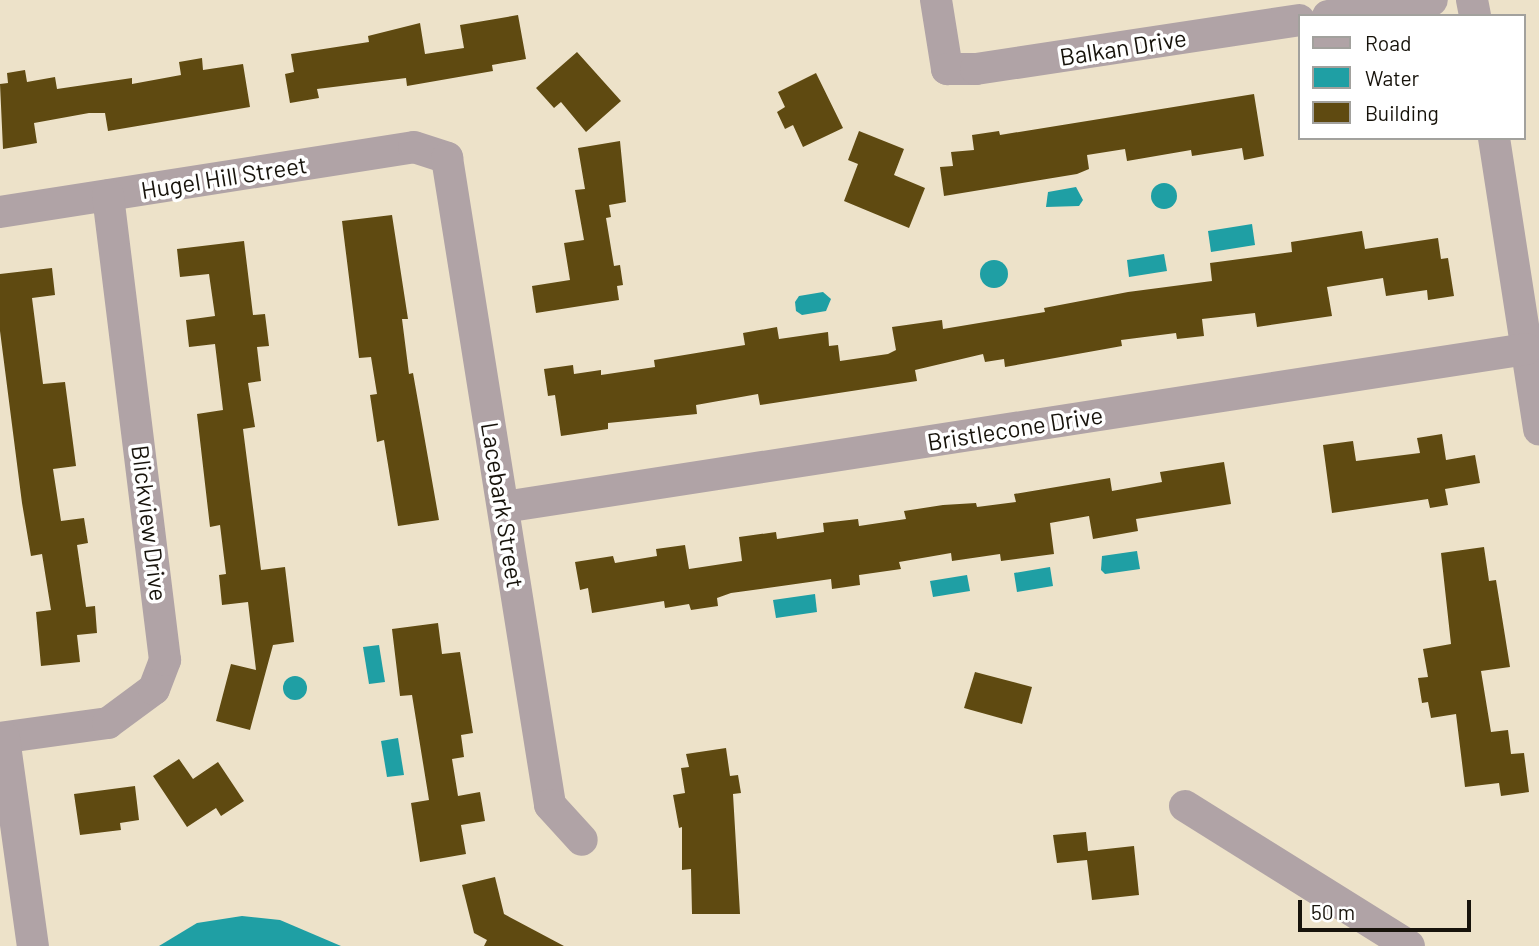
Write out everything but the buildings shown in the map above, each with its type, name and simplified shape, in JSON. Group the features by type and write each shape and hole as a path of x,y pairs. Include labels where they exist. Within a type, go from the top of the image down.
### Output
{"street":[{"name":"Balkan Drive","path":"936,0 947,69 976,69 1298,20"},
{"path":"1341,14 1432,0"},
{"path":"1494,140 1539,430"},
{"name":"Hugel Hill Street","path":"0,212 414,147 447,158"},
{"name":"Lacebark Street","path":"447,158 550,805 582,840"},
{"name":"Blickview Drive","path":"2,738 108,723 154,690 165,660 108,195"},
{"name":"Bristlecone Drive","path":"504,508 1526,349"},
{"path":"2,738 33,946"},
{"path":"1185,806 1409,946"}],"water":[{"path":"1164,183 1173,187 1177,196 1173,205 1164,209 1155,205 1151,196 1155,187"},
{"path":"1076,187 1083,200 1079,206 1046,207 1048,192"},
{"path":"1252,224 1255,245 1211,252 1208,231"},
{"path":"1164,254 1167,271 1129,277 1127,260"},
{"path":"994,260 1004,264 1008,274 1004,284 994,288 984,284 980,274 984,264"},
{"path":"823,292 831,299 826,311 802,315 796,311 795,302 799,296"},
{"path":"1137,551 1140,569 1105,574 1101,570 1102,556"},
{"path":"1050,567 1053,586 1017,592 1014,573"},
{"path":"967,575 970,591 933,597 930,581"},
{"path":"815,594 817,612 776,618 773,600"},
{"path":"379,645 385,682 369,684 363,647"},
{"path":"295,676 304,679 307,688 304,697 295,700 286,697 283,688 286,679"},
{"path":"398,738 404,775 387,777 381,741"},
{"path":"242,916 280,920 341,946 159,946 197,923"}]}
